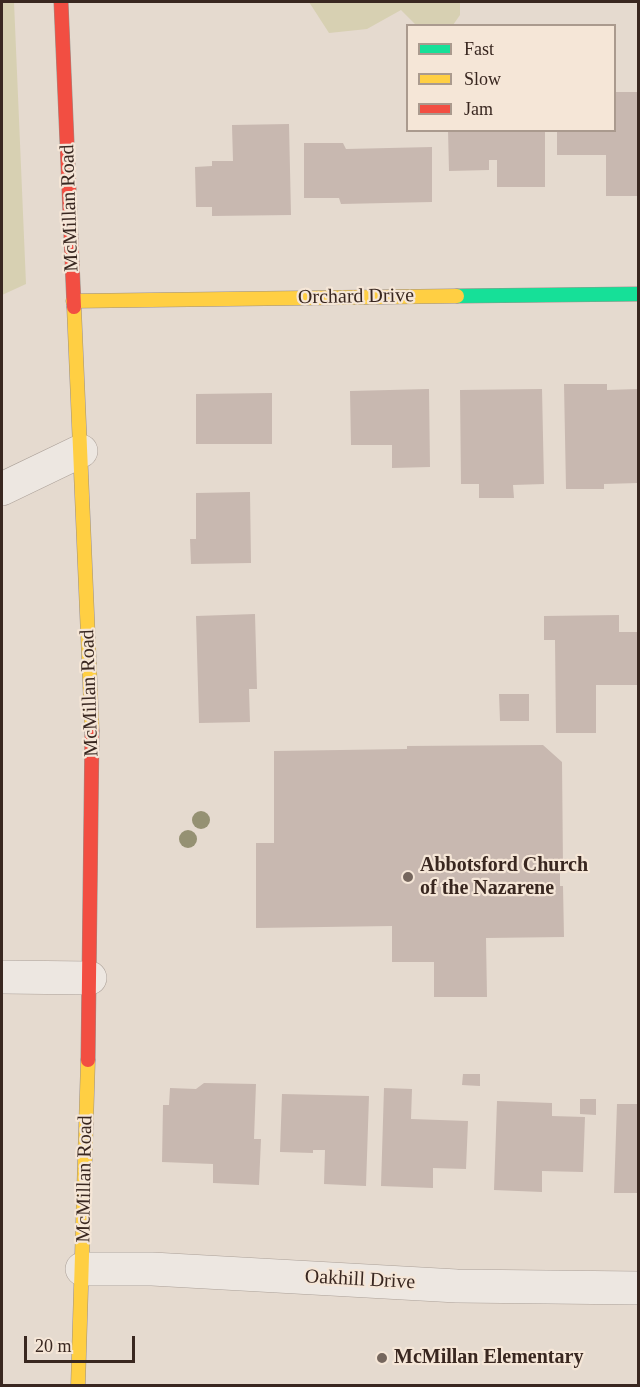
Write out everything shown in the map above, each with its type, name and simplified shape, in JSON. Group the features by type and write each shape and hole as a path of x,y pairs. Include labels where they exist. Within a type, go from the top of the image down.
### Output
{"street":[{"name":"McMillan Road","path":"61,2 93,745 90,978 78,1386"},
{"name":"Orchard Drive","path":"74,301 639,294"},
{"path":"2,489 81,451"},
{"path":"2,977 90,978"},
{"name":"Oakhill Drive","path":"82,1269 152,1269 458,1286 639,1288"}],"shaded area":[{"path":"2,2 14,2 26,284 2,295"},
{"path":"309,2 460,2 460,15 454,24 415,24 401,10 367,29 329,33"}],"building":[{"path":"616,92 638,92 638,196 606,196 606,155 557,155 557,132 616,132"},
{"path":"289,124 291,215 212,216 212,207 196,207 195,167 212,166 212,161 233,161 232,125"},
{"path":"448,132 545,132 545,187 497,187 497,160 489,160 489,170 449,171"},
{"path":"304,143 343,143 346,149 432,147 432,202 341,204 339,198 304,198"},
{"path":"564,384 607,384 607,390 638,389 638,483 604,484 604,489 566,489"},
{"path":"429,389 430,467 392,468 392,445 351,445 350,391"},
{"path":"542,389 544,484 513,485 514,498 479,498 479,484 461,484 460,390"},
{"path":"272,393 272,444 196,444 196,394"},
{"path":"250,492 251,563 191,564 190,539 196,539 196,493"},
{"path":"255,614 257,689 249,689 250,722 199,723 196,616"},
{"path":"619,615 619,632 638,632 638,685 596,685 596,733 556,733 555,640 544,640 544,616"},
{"path":"499,694 529,694 529,721 500,721"},
{"name":"Abbotsford Church of the Nazarene","path":"543,745 562,762 563,868 560,868 560,886 563,886 564,937 486,938 487,997 434,997 434,962 392,962 392,926 256,928 256,843 274,843 274,751 407,749 407,746"},
{"path":"463,1074 480,1074 480,1086 462,1085"},
{"path":"204,1083 256,1084 254,1139 261,1139 259,1185 213,1183 213,1164 162,1162 163,1105 169,1105 170,1088 196,1089"},
{"path":"384,1088 412,1089 411,1119 468,1121 466,1169 433,1168 433,1188 381,1186"},
{"path":"282,1094 369,1096 366,1186 324,1184 325,1150 313,1150 313,1153 280,1152"},
{"path":"580,1099 596,1099 596,1115 580,1114"},
{"path":"497,1101 552,1103 552,1116 585,1117 583,1172 542,1171 542,1192 494,1190"},
{"path":"617,1104 638,1104 638,1193 614,1193"}],"traffic: fast":[{"path":"457,296 638,294"}],"traffic: slow":[{"path":"73,301 457,296"},
{"path":"74,307 92,731"},
{"path":"78,1386 88,1060"}],"traffic: jam":[{"path":"61,2 74,307"},
{"path":"88,1060 92,731"}],"place":[{"name":"Abbotsford Church of the Nazarene","path":"408,877"},
{"name":"McMillan Elementary","path":"382,1358"}]}
